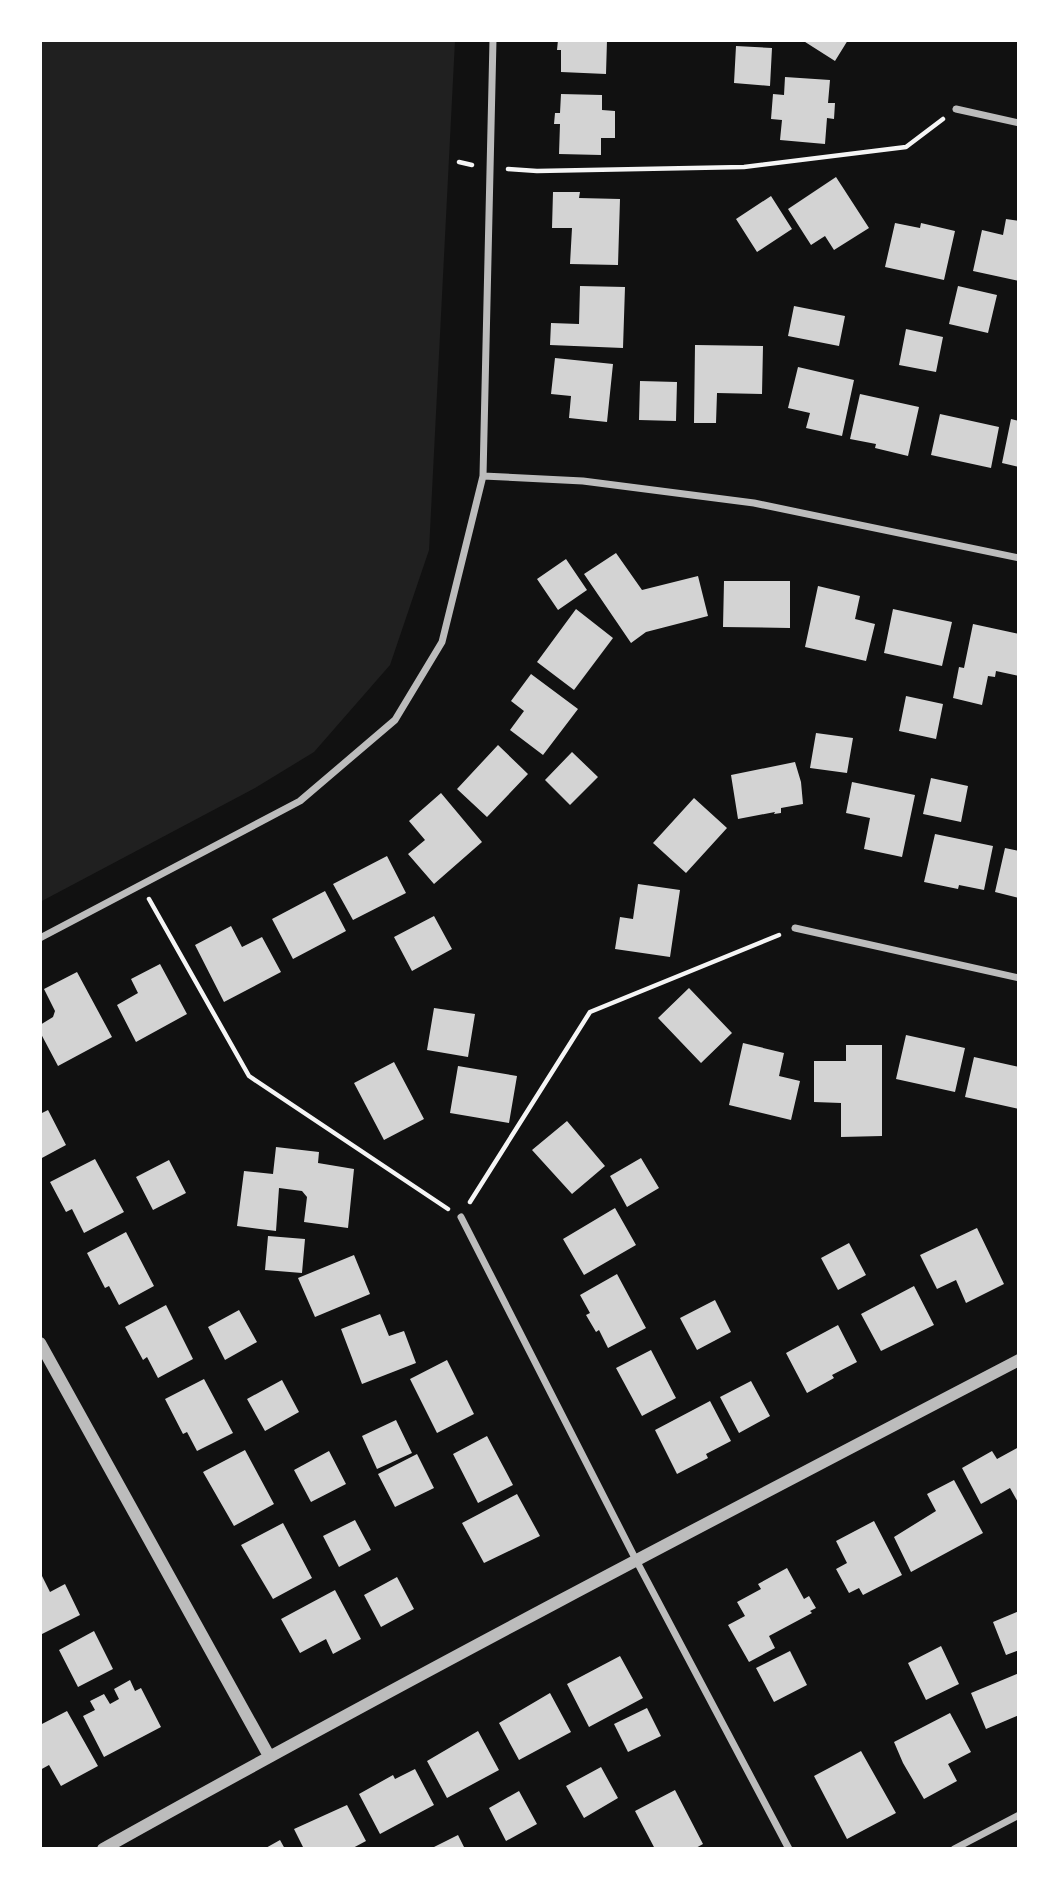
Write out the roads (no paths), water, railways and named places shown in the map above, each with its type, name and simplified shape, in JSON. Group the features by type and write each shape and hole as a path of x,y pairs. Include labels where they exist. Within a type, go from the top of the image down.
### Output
{"street":[{"path":"40,938 300,801 396,720 442,642 483,476 493,40"},
{"path":"956,109 1019,123"},
{"path":"483,476 583,481 754,503 1019,558"},
{"path":"795,928 1019,978"},
{"path":"461,1217 636,1560 789,1849"},
{"path":"40,1343 269,1756"},
{"path":"103,1849 269,1756 636,1560 1019,1360"},
{"path":"954,1849 1019,1815"}]}
